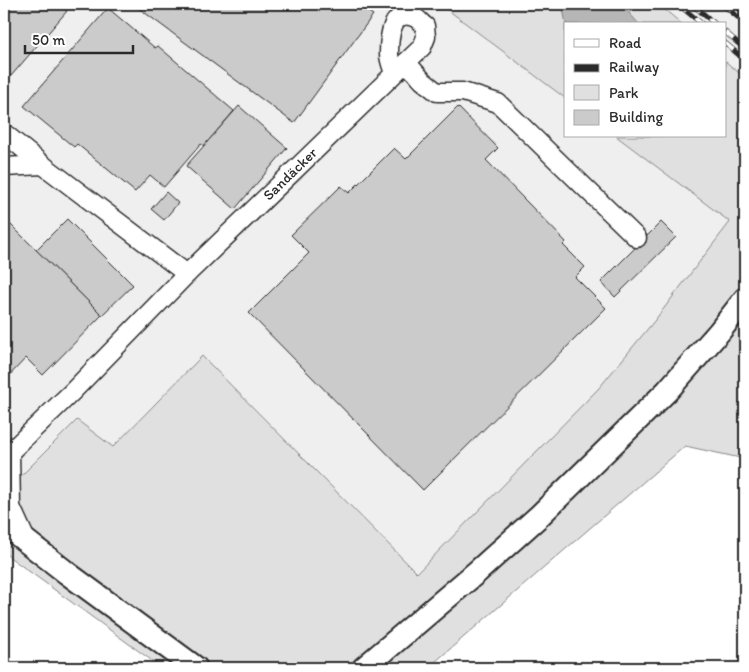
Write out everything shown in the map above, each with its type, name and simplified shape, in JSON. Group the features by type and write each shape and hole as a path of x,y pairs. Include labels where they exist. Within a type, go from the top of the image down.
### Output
{"main road":[{"path":"364,668 538,517 666,391 719,332 745,299"},
{"path":"4,524 196,668"}],"street":[{"name":"Sandäcker","path":"27,542 11,507 7,456 188,274 422,47 426,37 425,26 403,10 391,28 389,55 400,68"},
{"path":"400,68 423,81 437,92 463,92 498,103 637,238"},
{"path":"4,133 188,274"},
{"path":"4,167 44,165"}],"shaded area":[{"path":"4,4 440,4 564,97 564,138 619,138 730,222 655,320 599,388 417,573 202,356 113,447 4,493"},
{"path":"562,4 621,4 637,22 566,22"},
{"path":"658,4 745,4 745,78 726,62 726,22 680,22"}],"green space":[{"path":"440,4 658,4 680,22 564,22 564,97"},
{"path":"726,62 745,78 745,459 685,446 428,668 162,668 4,553 4,493 77,420 113,447 202,356 417,573 599,388 655,320 730,222 619,138 726,138"}],"building":[{"path":"4,4 58,4 67,11 11,76 4,70"},
{"path":"133,4 358,4 373,15 294,123"},
{"path":"108,8 155,48 158,46 234,111 204,146 201,144 164,187 150,175 135,192 77,144 74,147 24,106"},
{"path":"239,106 287,148 235,209 186,166"},
{"path":"458,107 498,148 486,160 566,242 563,245 585,267 575,277 606,308 423,490 249,313 309,253 291,235 341,186 349,193 394,148 406,159"},
{"path":"166,192 178,203 164,220 151,209"},
{"path":"67,219 133,285 102,315 36,250"},
{"path":"661,222 676,237 615,297 601,282"},
{"path":"9,223 102,315 43,375 26,358 4,381 4,228"}],"railway":[{"path":"678,4 700,22"},
{"path":"692,4 713,22"},
{"path":"722,4 745,23"},
{"path":"736,4 745,12"},
{"path":"726,33 745,49"},
{"path":"726,44 745,60"}]}
